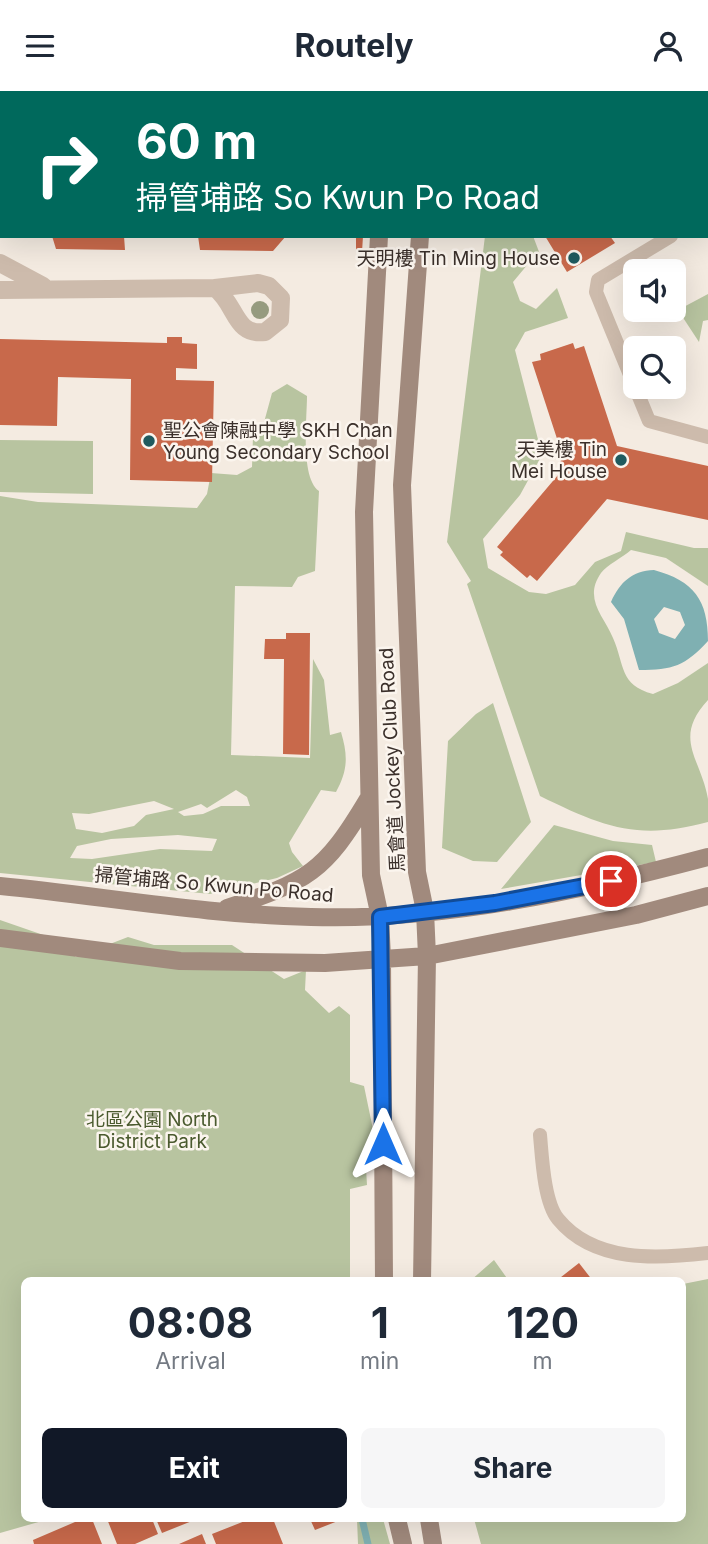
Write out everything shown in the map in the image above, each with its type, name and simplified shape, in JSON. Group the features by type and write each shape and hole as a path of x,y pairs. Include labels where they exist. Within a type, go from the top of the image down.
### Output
{"main road":[{"name":"馬會道 Jockey Club Road","path":"379,238 365,512 371,875 380,917 382,958 384,1277"},
{"name":"馬會道 Jockey Club Road","path":"420,238 402,485 417,872 425,911 427,956 422,1277"},
{"path":"221,910 283,889 321,866 342,843 369,798"},
{"name":"掃管埔路 So Kwun Po Road","path":"0,886 221,910 310,917 380,917 495,903 609,881 708,857"},
{"path":"0,938 180,961 325,963 427,956 636,915 708,896"},
{"path":"398,1522 402,1544"},
{"path":"429,1522 433,1544"}],"street":[{"path":"0,263 32,282 62,289"},
{"path":"0,290 215,288"}],"lane":[{"path":"667,238 611,270 598,281 596,292 649,421 708,437"},
{"path":"540,1135 544,1175 557,1218 591,1245 632,1257 708,1253"}],"green space":[{"path":"485,238 534,238 541,257 528,264 513,282 520,301 536,309 557,288 568,318 525,332 515,350 542,455 520,495 483,539 488,568 529,592 546,594 575,585 595,562 621,551 626,532 694,548 708,548 708,586 666,558 631,550 601,573 594,591 597,607 613,638 625,673 634,685 653,694 678,683 708,663 708,700 697,714 690,738 708,799 708,822 661,830 621,828 583,816 540,796 467,584 471,581 447,542"},
{"path":"708,294 708,320 703,321 699,342 686,322 686,306"},
{"path":"287,384 307,396 307,461 313,484 319,491 315,571 298,577 292,587 235,586 231,755 310,758 313,659 324,680 330,735 341,732 346,763 336,792 321,790 289,843 292,852 303,866 277,878 210,894 0,873 0,496 38,502 197,508 207,494 211,473 237,475 252,467 253,436 263,426 272,393","holes":["236,790 247,797 250,806 221,806 203,814 184,816 178,812 201,804 207,808","154,801 174,809 146,815 134,826 102,833 76,829 72,813 89,814","178,835 217,839 212,851 160,849 92,859 70,858 77,846 111,839"]},
{"path":"0,440 93,441 93,494 0,492"},
{"path":"493,703 531,822 497,862 473,861 442,848 448,741 476,714"},
{"path":"554,825 613,841 652,845 656,862 501,889"},
{"name":"北區公園 North District Park","path":"0,920 52,938 76,957 128,937 154,945 232,945 284,979 306,970 305,990 329,1013 339,1006 350,1015 350,1082 364,1086 375,1139 366,1168 367,1185 350,1189 350,1277 21,1277 21,1522 38,1522 0,1533"},
{"path":"494,1260 506,1277 475,1277"},
{"path":"708,1279 708,1544 481,1544 475,1522 686,1522 686,1283"},
{"path":"357,1522 384,1522 390,1544 358,1544"}],"water":[{"path":"654,570 689,586 696,594 705,614 708,641 678,665 639,670 624,619 611,602 628,579","holes":["664,607 680,612 685,625 675,639 659,633 654,619"]}],"building":[{"path":"53,238 124,238 125,250 56,249"},
{"path":"198,238 284,238 273,251 200,250"},
{"path":"356,238 363,238 362,252 356,252"},
{"name":"天明樓 Tin Ming House","path":"546,238 611,238 615,243 567,272"},
{"path":"167,337 182,337 182,343 197,344 197,369 176,368 176,380 214,381 212,482 130,480 131,379 58,377 57,426 0,425 0,339 167,343"},
{"name":"天美樓 Tin Mei House","path":"573,343 575,349 584,346 617,446 708,466 708,520 607,499 537,581 530,575 527,578 500,555 503,552 497,547 558,475 562,454 532,362 541,360 540,354"},
{"path":"286,633 310,633 309,755 283,754 284,659 264,659 265,639 286,639"},
{"path":"579,1263 590,1277 561,1277"},
{"path":"75,1522 93,1522 102,1544 34,1544 33,1540"},
{"path":"108,1522 153,1522 158,1534 135,1544 117,1544"},
{"path":"157,1522 190,1522 162,1533"},
{"path":"242,1522 274,1522 283,1544 216,1544 212,1534"},
{"path":"311,1522 335,1522 315,1530"},
{"path":"202,1534 206,1544 179,1544"}],"waterway":[{"path":"363,1522 368,1544"}],"place":[{"name":"天明樓 Tin Ming House","path":"574,258"},
{"name":"聖公會陳融中學 SKH Chan Young Secondary School","path":"149,441"},
{"name":"天美樓 Tin Mei House","path":"621,460"}],"route":[{"path":"383,1144 380,917 495,903 611,881"}]}
